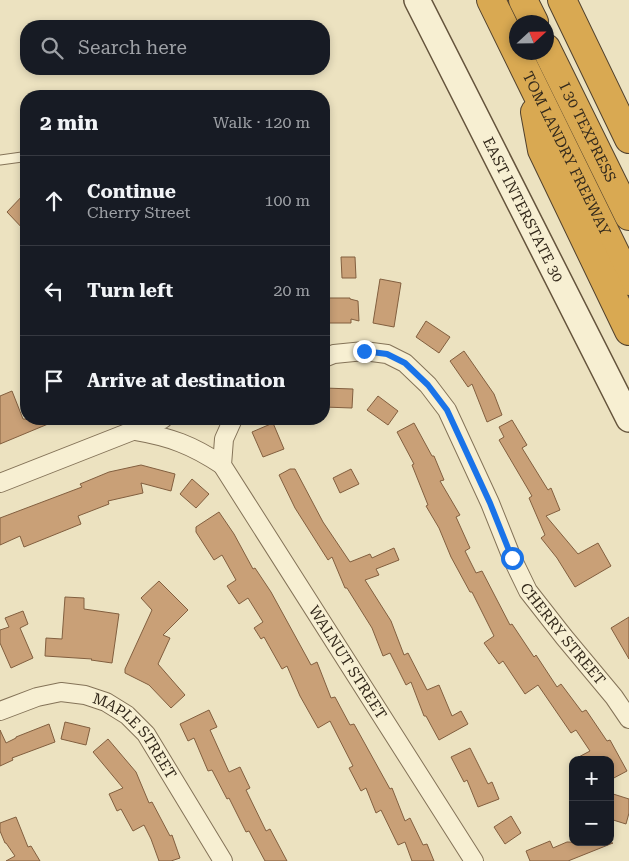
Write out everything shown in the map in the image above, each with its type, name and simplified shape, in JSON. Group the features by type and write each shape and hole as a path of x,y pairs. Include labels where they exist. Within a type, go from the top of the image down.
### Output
{"highway":[{"name":"TOM LANDRY FREEWAY","path":"491,0 629,281"},
{"path":"523,0 530,15"},
{"path":"562,0 629,139"},
{"name":"I 30 TEXPRESS","path":"552,60 629,216"},
{"path":"527,74 542,150 629,330"}],"main road":[{"name":"EAST INTERSTATE 30","path":"417,0 629,419"}],"street":[{"name":"CHERRY STREET","path":"330,356 364,351 387,354 405,363 428,385 447,410 528,591 629,718"},
{"path":"0,483 147,425"},
{"path":"222,465 224,439 230,425"},
{"name":"WALNUT STREET","path":"134,430 164,436 191,447 222,465 474,861"},
{"name":"MAPLE STREET","path":"0,711 37,697 61,692 85,695 106,702 127,715 146,734 223,861"}],"lane":[{"path":"0,160 20,158"}],"building":[{"path":"20,198 20,226 7,212"},
{"path":"341,257 355,257 356,278 342,278"},
{"path":"380,279 401,283 394,327 373,323"},
{"path":"330,298 350,298 358,301 359,321 351,319 351,323 330,323"},
{"path":"426,321 450,337 439,353 416,337"},
{"path":"464,351 494,394 502,415 487,422 472,384 468,387 450,361"},
{"path":"330,388 353,389 352,408 330,407"},
{"path":"12,391 20,411 20,425 46,425 0,444 0,396"},
{"path":"378,396 398,411 388,425 367,410"},
{"path":"512,420 527,445 522,448 548,490 551,488 560,510 546,516 578,554 598,543 611,566 575,587 557,558 541,538 545,535 529,498 532,496 499,440 504,437 499,427"},
{"path":"414,423 432,456 434,456 444,480 440,481 460,515 456,517 470,548 465,551 476,573 482,571 510,625 512,624 534,657 536,655 557,687 561,684 582,712 586,710 607,741 610,740 627,771 614,778 614,756 581,756 590,751 576,730 571,733 538,685 525,694 503,661 499,664 484,643 494,636 426,506 428,505 412,465 414,464 397,432"},
{"path":"268,425 274,425 284,449 263,457 252,432"},
{"path":"141,465 175,474 171,491 141,483 143,493 108,501 109,504 78,516 81,524 24,547 20,536 0,545 0,518 82,487 80,484 109,472"},
{"path":"290,469 295,469 323,522 350,562 370,554 372,558 394,548 399,560 376,569 379,575 365,580 391,621 404,655 408,653 427,690 439,685 452,716 461,711 468,724 439,740 426,716 424,716 411,682 406,685 390,653 383,656 372,628 347,588 345,588 332,557 328,560 295,508 279,475"},
{"path":"351,469 359,484 340,493 333,478"},
{"path":"192,479 209,494 196,508 180,494"},
{"path":"219,512 234,534 253,569 255,568 271,592 311,665 317,662 331,698 335,697 350,725 354,724 390,789 392,788 405,821 410,818 423,845 427,844 434,861 412,861 405,842 398,845 381,810 376,813 366,788 361,791 349,768 353,766 330,721 318,728 300,696 287,666 282,669 264,637 261,639 254,628 263,622 248,598 239,604 227,586 236,580 222,555 214,560 196,532 196,527"},
{"path":"159,581 188,610 163,635 170,638 158,664 185,695 171,708 149,685 125,673 125,669 152,610 141,598"},
{"path":"65,597 84,598 84,609 119,614 112,663 92,659 45,656 46,638 62,639"},
{"path":"23,611 28,624 20,628 33,658 11,668 0,643 0,630 9,627 5,618"},
{"path":"629,617 629,659 611,628"},
{"path":"209,710 217,727 210,730 229,772 240,767 250,788 246,790 266,831 270,829 287,861 265,861 249,831 246,832 212,770 208,771 194,738 188,741 180,724"},
{"path":"65,722 90,728 86,745 61,739"},
{"path":"49,724 55,742 12,758 13,760 0,766 0,730 6,743"},
{"path":"108,739 136,772 149,803 152,802 170,836 172,835 180,858 171,861 159,861 144,825 133,831 121,809 117,811 109,794 123,788 93,752"},
{"path":"470,748 488,784 492,782 499,799 478,807 467,780 464,782 451,757"},
{"path":"614,794 629,799 629,813 626,824 614,820"},
{"path":"511,816 521,833 505,844 494,827"},
{"path":"16,817 28,847 31,846 40,861 6,861 15,856 5,843 0,831 0,823"},
{"path":"550,841 553,848 567,842 569,842 569,846 606,846 568,861 530,861 526,851"}],"route":[{"path":"364,351 387,354 405,363 428,385 447,410 490,503 512,558"}]}
